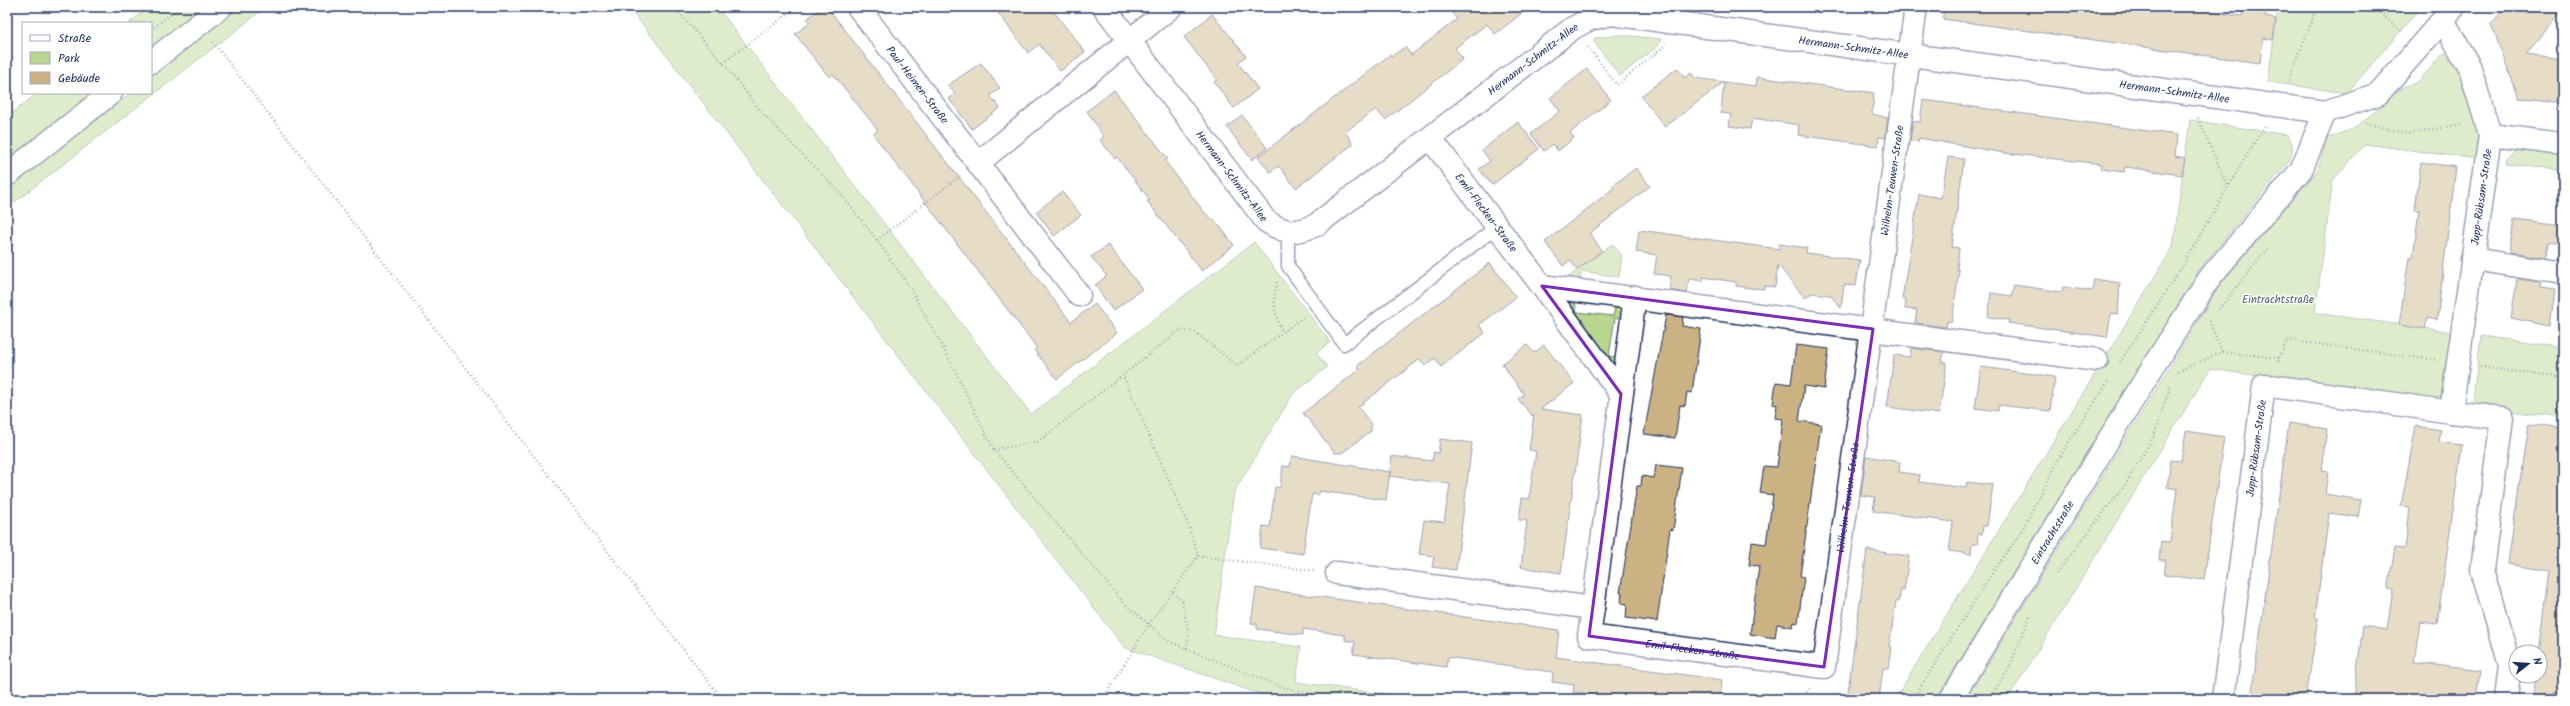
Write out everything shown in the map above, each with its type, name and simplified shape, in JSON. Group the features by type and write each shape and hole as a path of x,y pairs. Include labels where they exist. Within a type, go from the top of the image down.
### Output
{"street":[{"path":"152,61 221,7"},
{"name":"Paul-Heimen-Straße","path":"858,7 1080,295"},
{"name":"Hermann-Schmitz-Allee","path":"1104,7 1266,221 1281,231 1299,232 1316,226 1584,18 1612,14 2325,112"},
{"path":"978,162 1128,40 1172,7"},
{"name":"Wilhelm-Teuwen-Straße","path":"1824,667 1916,7"},
{"path":"2325,112 2378,94 2420,48 2448,13"},
{"name":"Jupp-Rübsam-Straße","path":"2448,13 2470,68 2490,135 2451,412"},
{"path":"7,175 110,94"},
{"name":"Eintrachtstraße","path":"1951,699 2166,366 2211,276 2301,170 2325,112"},
{"name":"Jupp-Rübsam-Straße","path":"2490,135 2563,144"},
{"name":"Emil-Flecken-Straße","path":"1431,138 1498,226 1620,394"},
{"name":"Jupp-Rübsam-Straße","path":"2472,259 2563,273"},
{"path":"1542,286 1635,297 2097,360"},
{"name":"Emil-Flecken-Straße","path":"1635,297 1620,394 1589,636 1824,667"},
{"name":"Jupp-Rübsam-Straße","path":"2223,699 2264,386 2502,418 2482,570 2510,665 2506,699"},
{"path":"1337,573 1593,608"}],"lane":[{"path":"1288,231 1288,266 1344,344 1498,226"}],"path":[{"path":"152,29 180,7"},
{"path":"674,7 723,63 763,114 840,193 877,240 911,289 950,361 994,450 1123,602 1168,641 1186,650 1282,687 1328,699"},
{"path":"723,63 797,7"},
{"path":"2118,366 2134,345 2192,250 2227,186 2278,106 2317,7"},
{"path":"2374,7 2420,48"},
{"path":"1584,18 1617,85 1666,46 1672,23"},
{"path":"199,24 722,699"},
{"path":"2188,94 2227,186"},
{"path":"2363,122 2407,134 2464,124 2478,124 2490,135"},
{"path":"877,240 978,162"},
{"path":"2205,328 2272,243"},
{"path":"1282,332 1275,314 1273,298 1277,281 1288,266"},
{"path":"994,450 1039,441 1180,330 1195,332 1237,366 1317,307"},
{"path":"2209,321 2222,352"},
{"path":"2276,387 2278,358 2287,340 2563,378"},
{"path":"2166,366 2222,352 2278,358"},
{"path":"2166,366 2180,366"},
{"path":"2055,575 2125,485 2154,436 2166,366"},
{"path":"1123,375 1189,527 1198,556"},
{"path":"1913,699 1996,567 2019,536 2062,453 2110,379"},
{"path":"1198,556 1337,573"},
{"path":"1103,699 1149,624 1198,556"},
{"path":"1173,592 1182,601 1189,635 1186,650"},
{"path":"1989,699 2008,670 2031,614"}],"highlighted area":[{"path":"1542,286 1873,329 1824,667 1589,636 1621,394"}],"green space":[{"path":"149,7 202,7 152,46 152,22 130,22"},
{"path":"240,7 266,7 7,208 7,190 130,94 152,94 152,76"},
{"path":"629,7 717,7 1031,414 1254,242 1330,342 1316,353 1327,367 1293,394 1234,492 1214,635 1301,647 1296,682 1421,699 1274,699 1124,647"},
{"path":"2278,7 2421,7 2347,93 2268,82"},
{"path":"1620,35 1661,39 1659,45 1620,76 1594,42 1595,38"},
{"path":"2445,52 2463,75 2478,129 2477,159 2365,144 2333,180 2315,313 2453,332 2444,402 2210,369 2008,699 1966,699 2222,282 2317,171 2328,138 2355,128 2403,87 2417,83"},
{"path":"37,94 91,94 7,159 7,117"},
{"path":"2190,120 2288,135 2292,148 2289,161 2201,267 1936,699 1895,699 2173,247"},
{"path":"2519,148 2563,153 2563,171 2505,163 2506,158"},
{"path":"1612,244 1622,255 1619,277 1582,271 1579,281 1566,279"},
{"path":"1564,301 1575,303 1577,312 1613,316 1615,308 1626,309 1625,319 1615,318 1609,356 1619,358 1617,369 1610,368"},
{"path":"2481,336 2563,348 2563,418 2472,406"}],"building":[{"path":"822,7 827,7 1071,322 1095,304 1117,333 1057,379 1034,350 1037,348 873,134 878,130 833,74 829,77 795,34 810,23 807,19"},
{"path":"994,7 1050,7 1085,52 1060,71 1039,44 1028,53"},
{"path":"1447,7 1530,7 1495,34 1487,24 1455,48 1463,59 1385,120 1376,109 1345,132 1353,144 1296,188 1279,166 1270,172 1258,157 1391,54 1392,56 1405,47 1411,55 1457,19"},
{"path":"1943,7 2207,7 2207,11 2242,16 2243,8 2266,12 2265,17 2276,19 2273,40 2263,38 2260,63 1943,19"},
{"path":"2506,7 2563,7 2563,10 2526,54 2563,59 2563,104 2519,98 2491,24"},
{"path":"1212,14 1246,56 1238,63 1258,89 1234,108 1214,82 1217,80 1184,37"},
{"path":"981,63 1000,88 990,96 1000,108 972,129 949,99 955,94 948,85"},
{"path":"1677,68 1685,78 1691,73 1695,78 1724,82 1665,127 1641,96"},
{"path":"1587,69 1611,100 1570,133 1574,138 1558,151 1553,144 1544,151 1531,134 1560,111 1550,98"},
{"path":"1757,77 1874,93 1872,114 1888,118 1885,138 1879,137 1878,146 1798,135 1799,125 1752,118 1750,129 1729,126 1731,114 1721,113 1724,82 1756,86"},
{"path":"1114,90 1168,159 1165,161 1204,212 1213,220 1214,219 1234,245 1202,271 1147,201 1150,200 1117,157 1115,159 1100,140 1104,137 1087,111"},
{"path":"1923,100 2177,135 2175,156 2185,158 2182,175 2125,167 2124,172 2101,169 2102,164 2004,153 1919,138 1918,142 1910,141 1913,121 1920,122"},
{"path":"1242,115 1267,148 1252,160 1227,127"},
{"path":"1518,122 1539,149 1492,185 1479,169 1490,161 1482,150"},
{"path":"1948,157 1964,159 1952,247 1959,248 1957,270 1959,270 1952,322 1947,321 1946,327 1915,323 1917,310 1905,309 1906,299 1902,299 1919,194 1941,198"},
{"path":"2421,162 2456,167 2437,320 2427,318 2425,329 2399,325 2409,257 2413,257 2419,210 2415,210"},
{"path":"1636,168 1650,186 1590,233 1602,251 1577,270 1570,260 1563,266 1545,242 1614,188 1612,186"},
{"path":"1062,192 1081,215 1054,236 1036,212"},
{"path":"2515,219 2563,225 2563,244 2547,242 2545,258 2510,252"},
{"path":"1639,230 1779,249 1779,244 1807,248 1806,253 1860,260 1856,286 1844,285 1841,308 1830,295 1812,293 1805,298 1778,265 1775,287 1764,286 1764,289 1750,288 1736,286 1736,282 1703,277 1703,281 1689,279 1687,293 1669,290 1671,276 1654,274 1657,255 1636,252"},
{"path":"1108,245 1142,289 1113,311 1095,285 1107,276 1091,257"},
{"path":"1490,263 1516,297 1479,325 1485,333 1441,367 1435,358 1425,366 1420,359 1358,407 1371,424 1371,431 1342,453 1335,453 1303,413 1360,369 1357,366"},
{"path":"2094,279 2120,283 2118,315 2111,314 2107,337 2008,323 2009,320 1988,317 1991,293 2012,296 2014,285 2062,292 2063,287 2092,291"},
{"path":"2517,279 2542,282 2541,288 2554,290 2549,326 2511,318"},
{"path":"1666,315 1683,317 1682,326 1701,329 1692,393 1687,392 1685,406 1680,405 1675,438 1644,434"},
{"path":"1527,345 1534,353 1544,345 1574,383 1541,409 1583,415 1561,573 1521,567 1527,521 1519,520 1522,498 1529,499 1536,451 1529,450 1534,414 1532,416 1518,399 1524,394 1502,364"},
{"path":"1796,345 1829,349 1824,389 1804,386 1799,421 1821,424 1800,576 1804,577 1798,623 1794,622 1793,627 1777,624 1775,638 1750,634 1759,566 1749,565 1752,542 1766,544 1773,495 1760,493 1764,466 1777,467 1783,419 1775,418 1777,405 1773,404 1776,382 1791,384"},
{"path":"1911,348 1944,352 1942,362 1947,362 1939,414 1887,407 1894,355 1910,357"},
{"path":"1981,367 2055,377 2050,411 1999,405 1998,411 1975,408"},
{"path":"2289,423 2327,429 2321,470 2328,471 2325,494 2361,500 2358,517 2329,513 2315,618 2318,618 2306,699 2251,699"},
{"path":"2528,424 2563,429 2563,530 2559,562 2563,562 2563,693 2555,691 2554,699 2533,696 2535,684 2548,684 2548,644 2540,644 2550,571 2508,564"},
{"path":"2416,426 2441,430 2439,442 2462,445 2437,624 2420,622 2414,662 2480,671 2476,699 2353,699 2363,626 2387,630 2393,590 2388,589 2395,548 2405,549 2410,508 2401,506"},
{"path":"2186,431 2224,437 2204,580 2164,575 2166,560 2159,560 2161,541 2170,542 2177,489 2167,487 2171,460 2181,461"},
{"path":"1440,439 1472,443 1456,570 1432,567 1434,556 1419,554 1424,520 1444,522 1450,484 1389,476 1392,456 1432,461 1434,452 1438,453"},
{"path":"1292,456 1390,472 1386,500 1319,491 1318,495 1312,494 1303,554 1260,548 1263,526 1270,527 1275,487 1280,488 1283,466 1290,467"},
{"path":"1866,456 1900,462 1899,472 1920,475 1919,482 1966,488 1967,482 1993,485 1987,526 1983,526 1982,534 1978,534 1977,544 1972,544 1971,554 1949,551 1953,522 1873,511 1875,497 1861,495"},
{"path":"1656,465 1682,468 1673,530 1670,529 1657,622 1626,618 1627,604 1621,603 1622,593 1620,593 1637,486 1641,486 1642,476 1654,478"},
{"path":"1867,550 1909,556 1904,591 1901,590 1899,602 1896,601 1889,647 1892,647 1889,668 1883,668 1879,699 1847,699"},
{"path":"1256,588 1559,630 1556,657 1722,680 1720,699 1607,699 1608,697 1573,692 1574,685 1552,682 1553,672 1448,657 1446,667 1353,654 1355,642 1345,640 1345,635 1303,629 1303,635 1257,629 1257,624 1251,623"}]}
